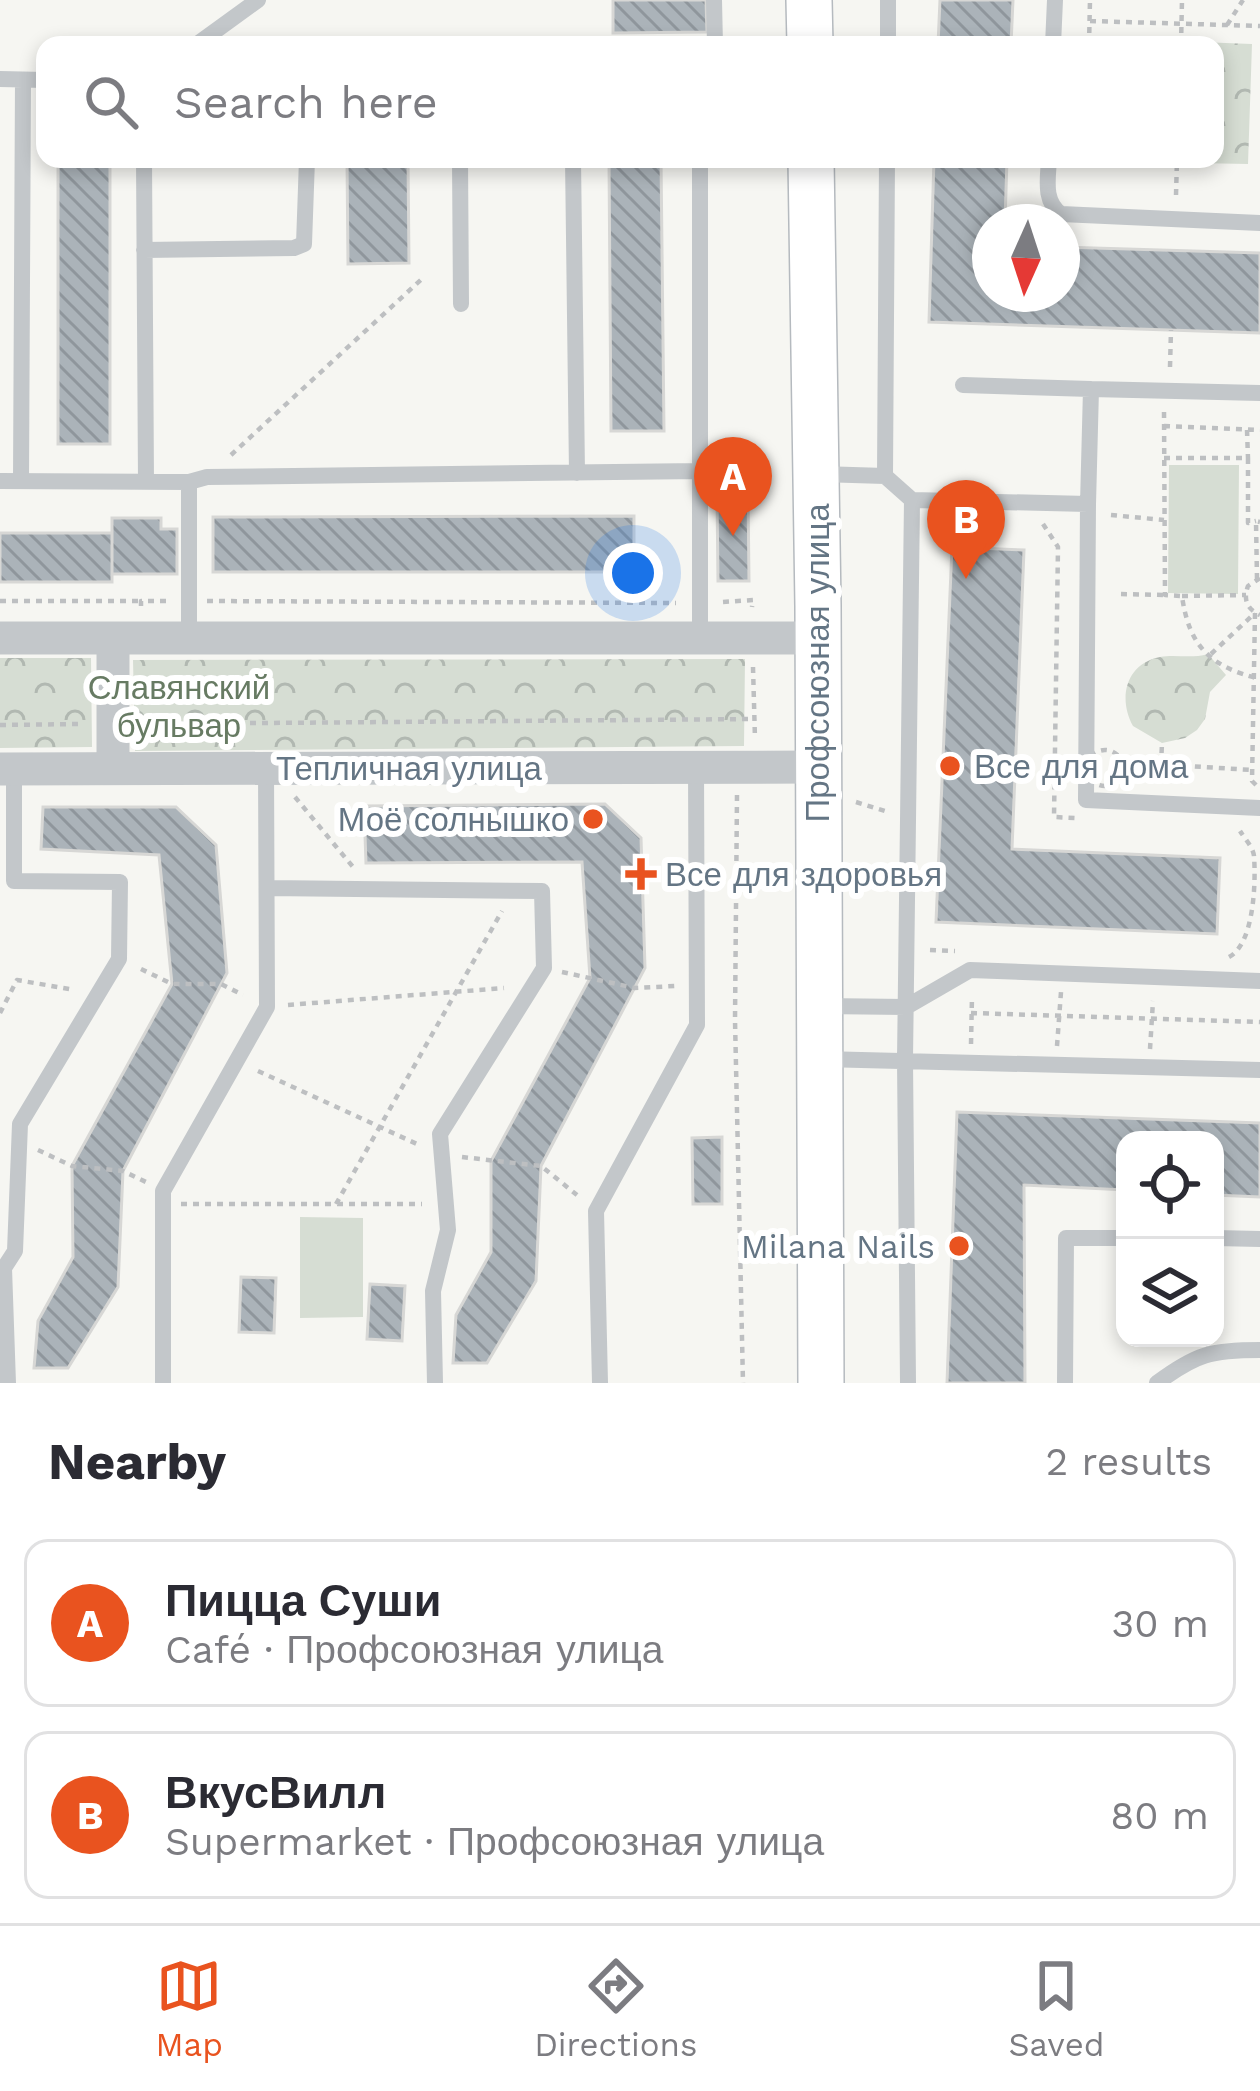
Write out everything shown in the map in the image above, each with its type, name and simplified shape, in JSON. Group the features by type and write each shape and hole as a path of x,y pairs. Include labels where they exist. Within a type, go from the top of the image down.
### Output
{"main road":[{"path":"809,0 810,36"},
{"name":"Профсоюзная улица","path":"811,168 821,1383"}],"street":[{"path":"0,638 818,638"},
{"path":"113,638 113,768"},
{"name":"Тепличная улица","path":"7,769 113,768 277,778 755,767 818,779"}],"lane":[{"path":"208,36 258,0"},
{"path":"714,0 715,36"},
{"path":"888,0 888,36"},
{"path":"1053,36 1054,0"},
{"path":"0,79 36,80"},
{"path":"21,481 23,80"},
{"path":"144,168 146,482"},
{"path":"144,250 294,248 304,244 307,168"},
{"path":"460,168 461,304"},
{"path":"573,168 578,472"},
{"path":"700,168 700,638"},
{"path":"885,476 887,168"},
{"path":"1049,168 1050,203 1061,214 1260,223"},
{"path":"963,385 1260,393"},
{"path":"1091,389 1086,800 1260,808"},
{"path":"0,481 700,471"},
{"path":"816,474 885,476 912,500 1088,504"},
{"path":"189,638 198,479"},
{"path":"908,1383 905,1060 912,500"},
{"path":"600,1383 596,1211 697,1025 696,767"},
{"path":"7,769 14,881 120,882 119,959 20,1124 14,1251 4,1268 8,1383"},
{"path":"164,1383 163,1197 267,1007 268,888 277,778"},
{"path":"268,888 542,891 544,968 440,1133 448,1230 434,1291 435,1383"},
{"path":"820,1006 906,1007 974,971 1260,981"},
{"path":"821,1059 1260,1070"},
{"path":"1065,1383 1066,1238 1116,1238"},
{"path":"1224,1238 1260,1239"},
{"path":"1157,1383 1189,1360 1214,1350 1260,1350"}],"path":[{"path":"1089,36 1090,0"},
{"path":"1181,36 1182,0"},
{"path":"1228,26 1243,0"},
{"path":"1090,21 1260,26"},
{"path":"1175,220 1177,168"},
{"path":"198,479 425,277"},
{"path":"1165,595 1164,426 1172,331"},
{"path":"1164,426 1260,430"},
{"path":"1246,596 1258,578 1258,521 1248,523 1247,430"},
{"path":"1164,458 1258,462"},
{"path":"1088,504 1118,518 1164,520"},
{"path":"1120,594 1246,596"},
{"path":"1182,596 1190,635 1236,674 1257,679"},
{"path":"1246,596 1257,614 1252,781"},
{"path":"700,603 752,600 755,767 737,791 735,1020 742,1383"},
{"path":"0,601 141,601"},
{"path":"1210,656 1257,614"},
{"path":"0,724 754,719"},
{"path":"1161,765 1162,743"},
{"path":"1123,762 1252,770"},
{"path":"277,778 372,890"},
{"path":"818,779 908,818"},
{"path":"336,1204 513,891"},
{"path":"119,959 172,984 221,984 267,1007 533,986"},
{"path":"544,968 634,988 697,986"},
{"path":"970,1062 974,971"},
{"path":"1057,1064 1064,974"},
{"path":"1150,1067 1155,977"},
{"path":"0,1013 17,980 98,994"},
{"path":"971,1013 1260,1022"},
{"path":"236,1061 442,1155 541,1166 596,1211"},
{"path":"19,1141 72,1166 122,1171 163,1197 446,1204"}],"green space":[{"path":"1224,43 1252,44 1248,164 1224,164"},
{"path":"1169,465 1239,465 1238,594 1168,593"},
{"path":"1208,654 1226,675 1210,692 1205,719 1197,730 1162,743 1133,726 1126,694 1139,667 1160,657"},
{"name":"Славянский бульвар","path":"0,658 91,658 92,747 0,748"},
{"name":"Славянский бульвар","path":"745,659 744,746 135,751 133,660"},
{"path":"300,1217 363,1218 363,1317 300,1318"}],"building":[{"path":"613,0 706,0 707,32 613,33"},
{"path":"940,0 1013,0 1011,36 938,36"},
{"path":"58,168 110,168 110,444 58,444"},
{"path":"347,168 408,168 409,263 348,264"},
{"path":"609,168 661,168 664,431 611,431"},
{"path":"934,168 1007,168 1006,204 972,204 972,312 1080,312 1080,248 1260,253 1260,333 929,322"},
{"path":"717,492 748,492 749,581 718,581"},
{"path":"634,516 634,572 213,572 213,517"},
{"path":"112,518 161,518 161,529 177,529 177,574 112,574"},
{"path":"0,533 112,533 112,582 0,582"},
{"path":"952,547 1024,550 1012,849 1220,858 1217,934 936,922"},
{"path":"605,804 641,838 645,968 541,1166 536,1281 487,1363 453,1363 456,1315 491,1252 491,1161 590,978 582,862 366,863 364,806"},
{"path":"43,807 176,807 216,845 227,973 123,1171 118,1287 68,1368 34,1368 38,1321 73,1257 72,1166 172,984 159,855 41,849"},
{"path":"957,1112 1260,1123 1260,1197 1224,1195 1224,1131 1116,1131 1116,1190 1024,1185 1025,1383 947,1383"},
{"path":"722,1137 722,1204 693,1204 692,1138"},
{"path":"241,1277 276,1278 274,1333 239,1332"},
{"path":"370,1284 405,1286 402,1341 367,1339"}],"place":[{"name":"Пицца Суши","path":"733,536"},
{"name":"ВкусВилл","path":"966,579"},
{"name":"Все для дома","path":"950,766"},
{"name":"Моё солнышко","path":"593,819"},
{"name":"Все для здоровья","path":"641,874"},
{"name":"Milana Nails","path":"959,1246"}]}
